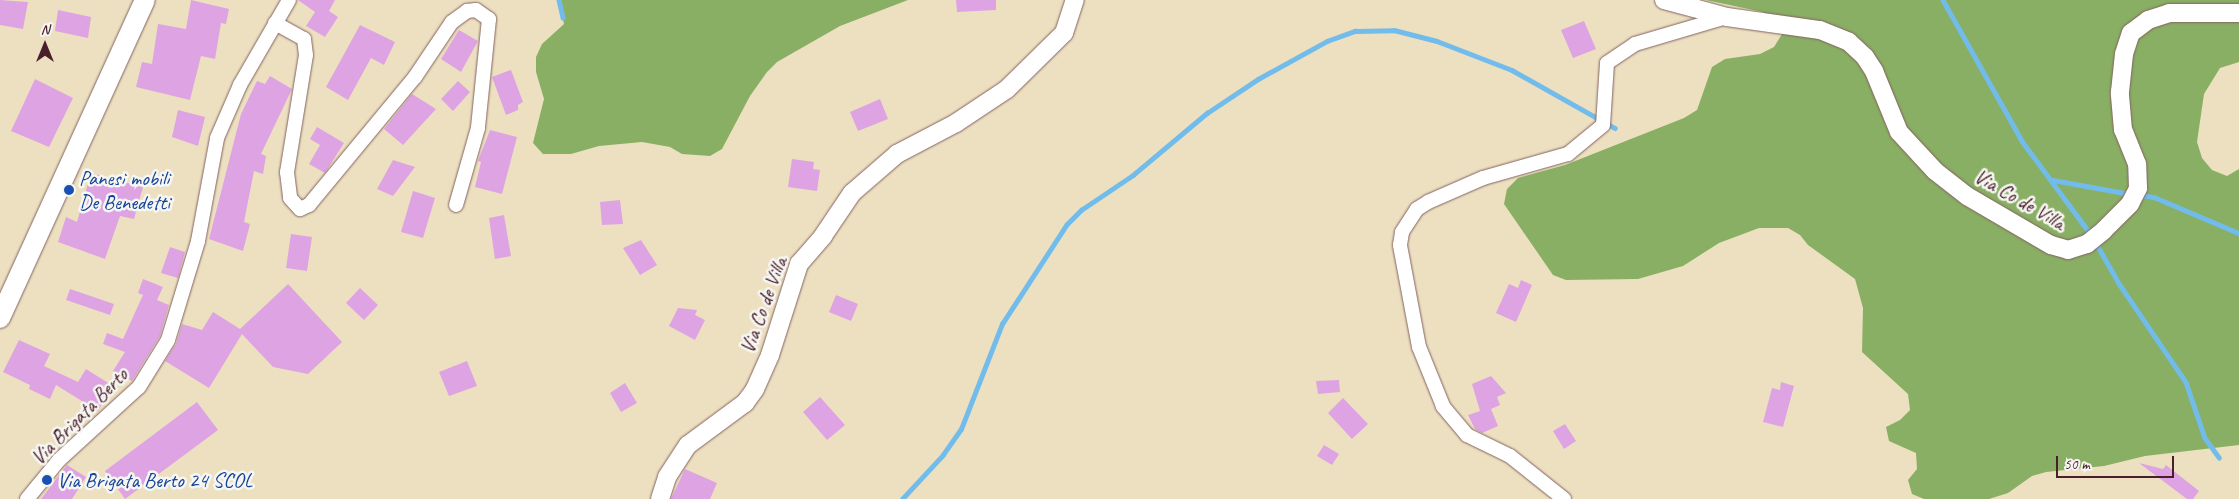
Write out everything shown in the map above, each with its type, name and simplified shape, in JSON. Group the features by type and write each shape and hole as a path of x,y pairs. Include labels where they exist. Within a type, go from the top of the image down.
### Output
{"main road":[{"path":"0,318 144,0"}],"street":[{"name":"Via Brigata Berto","path":"27,499 59,460 140,387 168,340 198,241 217,138 240,85 288,0"},
{"name":"Via Co de Villa","path":"660,499 667,477 688,445 745,403 755,389 770,355 799,264 823,236 852,193 897,154 956,123 1007,89 1064,33 1075,0"},
{"name":"Via Co de Villa","path":"1664,0 1727,17 1820,30 1848,42 1865,56 1874,71 1900,132 1935,171 1967,196 2051,245 2068,250 2087,244 2104,230 2130,204 2138,188 2137,164 2124,130 2120,92 2124,54 2131,33 2148,20 2169,13 2239,13"},
{"path":"275,23 304,39 306,55 287,172 290,198 300,209 309,205 415,77 452,22 467,11 476,10 489,19 478,128 456,204"},
{"path":"1564,499 1510,456 1467,436 1443,406 1419,347 1400,245 1402,232 1416,209 1428,202 1483,178 1568,154 1603,125 1607,63 1635,44 1727,17"}],"green space":[{"path":"559,0 908,0 840,26 777,62 767,72 750,96 722,149 710,156 682,154 670,147 642,142 599,146 571,154 543,154 533,143 544,99 536,72 536,57 542,44 564,24"},
{"path":"1706,0 2239,0 2239,62 2220,68 2204,94 2197,142 2202,158 2212,170 2227,176 2239,169 2239,445 2145,456 2104,466 2046,472 2032,476 2008,493 1989,499 1924,499 1912,494 1908,480 1917,469 1916,453 1889,441 1886,427 1900,420 1910,410 1908,394 1862,352 1863,308 1855,279 1808,245 1800,235 1788,228 1759,228 1719,243 1683,266 1638,279 1566,280 1553,275 1504,204 1507,189 1518,178 1565,165 1684,118 1697,110 1712,67 1725,59 1760,54 1774,47 1782,34 1763,12"}],"building":[{"path":"0,0 28,2 23,29 0,25"},
{"path":"191,0 229,9 226,24 221,23 215,59 201,56 190,100 136,87 142,62 152,64 158,24 186,29"},
{"path":"298,0 335,0 329,11 338,17 325,37 306,26 315,12"},
{"path":"956,0 996,0 996,10 957,12"},
{"path":"58,10 91,17 88,38 55,31"},
{"path":"1584,21 1596,49 1573,58 1561,30"},
{"path":"360,25 395,42 384,65 371,58 348,100 326,87"},
{"path":"459,30 478,41 461,72 441,59"},
{"path":"511,70 523,102 518,105 518,110 506,115 492,77"},
{"path":"270,76 292,89 261,154 266,156 263,174 254,171 244,222 250,224 243,251 209,239 241,114 257,81 265,84"},
{"path":"35,79 73,98 49,147 11,131"},
{"path":"458,81 470,92 453,111 441,99"},
{"path":"412,94 436,109 403,145 384,129"},
{"path":"880,99 888,119 858,131 850,112"},
{"path":"178,110 205,117 198,146 172,137"},
{"path":"317,127 344,143 325,173 309,164 320,145 310,139"},
{"path":"490,130 517,137 502,194 475,187 481,162 478,161"},
{"path":"792,159 814,162 813,169 820,170 817,191 788,187"},
{"path":"393,160 415,167 393,196 377,189"},
{"path":"91,173 143,187 134,219 120,216 105,259 58,242 66,217 77,222"},
{"path":"413,191 435,198 423,238 401,232"},
{"path":"620,200 623,224 602,225 600,202"},
{"path":"504,215 511,256 495,259 489,218"},
{"path":"291,234 312,237 307,271 286,268"},
{"path":"641,240 657,265 640,275 623,248"},
{"path":"170,247 185,252 178,278 161,273"},
{"path":"143,279 163,287 157,300 169,305 160,336 132,381 113,371 125,352 103,344 107,333 123,339 143,295 138,293"},
{"path":"1521,280 1532,285 1516,322 1496,313 1509,284 1518,288"},
{"path":"288,284 342,342 308,374 273,367 242,334 209,388 165,361 176,344 182,324 202,330 213,312 240,329"},
{"path":"360,288 378,305 364,320 346,303"},
{"path":"70,289 114,304 110,315 66,300"},
{"path":"836,295 858,304 851,321 829,312"},
{"path":"678,308 697,310 695,315 705,320 695,340 669,326"},
{"path":"19,340 50,354 44,366 78,382 86,369 113,386 98,411 56,385 50,399 29,389 30,385 3,372"},
{"path":"467,361 477,386 449,396 439,372"},
{"path":"1491,376 1506,393 1497,397 1500,405 1491,409 1498,426 1482,433 1475,429 1468,415 1480,411 1472,384"},
{"path":"1339,380 1340,392 1318,394 1316,381"},
{"path":"1781,382 1794,386 1783,427 1763,422 1772,388 1780,390"},
{"path":"625,383 637,403 621,412 610,393"},
{"path":"820,397 845,425 827,440 803,412"},
{"path":"1343,398 1368,424 1352,439 1328,413"},
{"path":"197,402 218,430 125,499 105,471"},
{"path":"1565,424 1576,441 1564,449 1553,431"},
{"path":"1324,445 1339,454 1332,465 1317,456"},
{"path":"2139,463 2163,469 2166,465 2199,491 2193,499 2187,499"},
{"path":"67,465 86,477 72,499 41,499"},
{"path":"685,469 717,483 710,499 671,499"}],"waterway":[{"path":"559,0 563,18"},
{"path":"1943,0 2022,141 2092,236"},
{"path":"902,499 942,456 961,429 1002,324 1067,224 1081,210 1133,175 1207,113 1258,79 1327,41 1355,31 1394,30 1437,41 1512,70 1615,128"},
{"path":"2053,180 2130,194"},
{"path":"2140,195 2154,197 2239,233"},
{"path":"2096,243 2120,285 2186,382 2205,438 2219,457"}],"place":[{"name":"Panesi mobili De Benedetti","path":"69,190"},
{"name":"Via Brigata Berto 24 SCOL","path":"47,480"}]}
